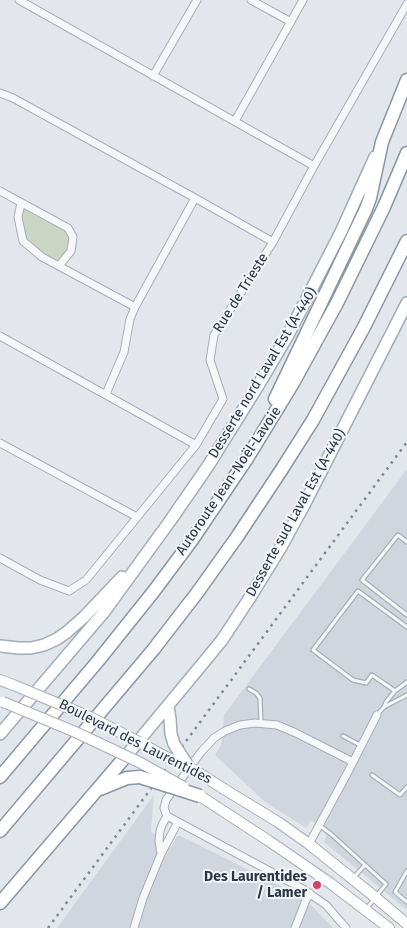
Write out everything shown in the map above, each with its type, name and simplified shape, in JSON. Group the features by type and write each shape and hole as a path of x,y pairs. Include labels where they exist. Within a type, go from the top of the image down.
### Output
{"highway":[{"name":"Desserte nord Laval Est (A-440)","path":"382,142 407,80"},
{"path":"246,460 366,209 382,142"},
{"name":"Autoroute Jean-Noël-Lavoie","path":"0,777 98,661 154,591 192,540 246,460 327,323 384,207 407,153"},
{"path":"0,831 153,650 211,574 246,524 297,446 334,383 374,310 407,241"},
{"path":"0,903 98,790 115,777 126,756"},
{"path":"115,777 140,777 200,796"}],"main road":[{"name":"Desserte nord Laval Est (A-440)","path":"150,547 208,466 285,342 341,232 382,142"},
{"name":"Desserte sud Laval Est (A-440)","path":"126,756 222,640 249,600 325,465 407,303"},
{"path":"0,646 31,648 63,636 84,617 150,547"},
{"path":"0,734 104,612 150,547"},
{"name":"Boulevard des Laurentides","path":"0,680 76,711 164,756 188,766 278,822 309,844 407,924"},
{"name":"Boulevard des Laurentides","path":"1,701 126,756 200,796 259,834 389,928"},
{"path":"168,706 171,737 188,766"}],"street":[{"path":"19,0 314,166"},
{"path":"153,76 197,0"},
{"path":"252,0 291,22"},
{"path":"235,121 303,0"},
{"name":"Rue de Trieste","path":"0,558 40,580 68,591 86,580 196,445 223,398 210,360 214,335 273,242 314,166 407,4"},
{"path":"0,93 273,242"},
{"path":"0,192 68,228 73,238 71,251 59,266"},
{"path":"106,394 124,352 130,319 135,307 195,198"},
{"path":"21,203 18,217 23,241 42,257 135,307"},
{"path":"0,336 196,445"},
{"path":"0,442 137,518"},
{"path":"309,844 377,715"},
{"path":"343,927 326,904 310,893 167,816 164,808 166,800 197,756 210,742 232,728 247,724 277,725 353,762"},
{"path":"161,854 160,831 167,816"},
{"path":"134,928 143,898 161,854 178,822"},
{"path":"295,928 310,893"}],"lane":[{"path":"407,542 398,535 362,580 407,615"},
{"path":"395,691 372,675 366,683 353,680 313,650 358,591 407,627"},
{"path":"377,715 395,691 407,682"},
{"path":"250,689 260,698 261,723"},
{"path":"384,707 407,695"},
{"path":"343,736 361,745"},
{"path":"372,774 400,795 407,786"},
{"path":"319,826 331,834 386,884 365,910"},
{"path":"352,879 365,865"},
{"path":"407,871 395,892 407,902"}],"shaded area":[{"path":"407,469 407,910 324,842 328,830 311,821 306,828 264,801 215,755 221,745 224,715"},
{"path":"154,795 151,831 171,847 177,836 181,836 302,897 300,901 311,905 333,928 57,928"}],"green space":[{"path":"21,203 68,228 73,237 71,251 59,266 23,241 18,217"}],"railway":[{"path":"48,928 407,442"}],"place":[{"name":"Des Laurentides / Lamer","path":"317,885"}]}
